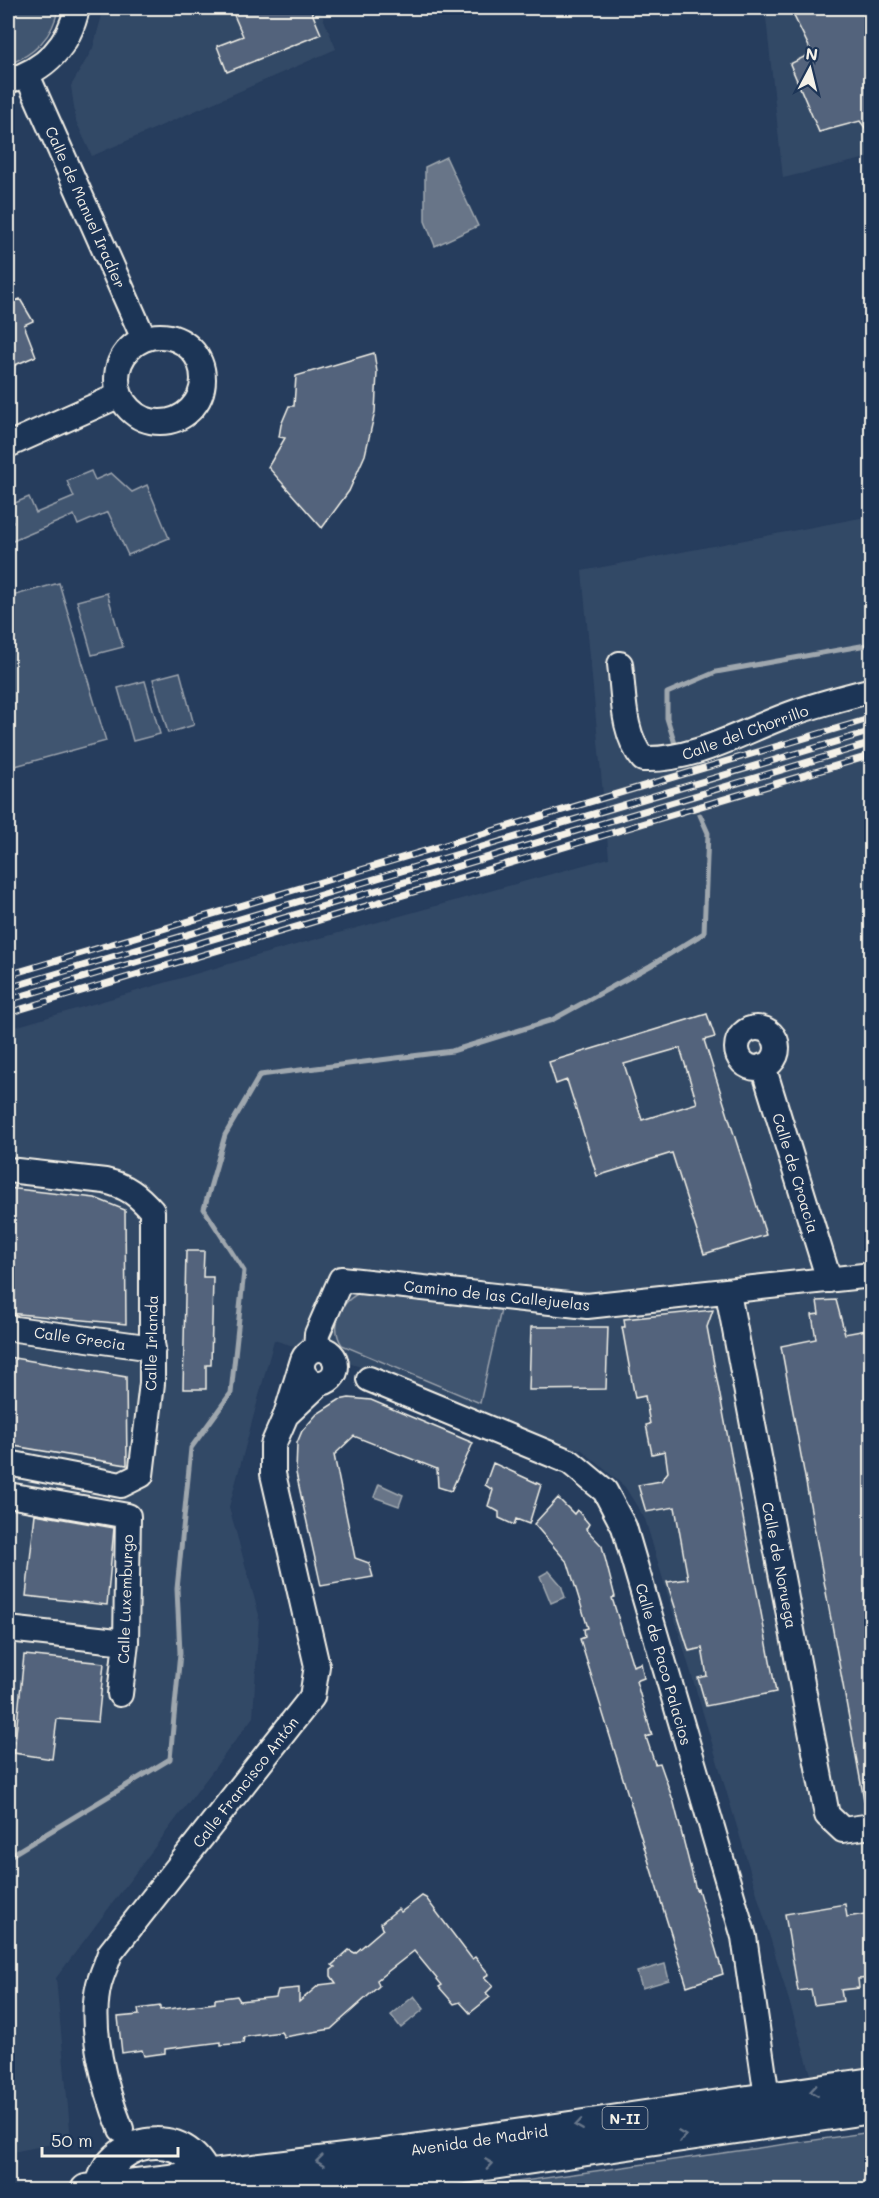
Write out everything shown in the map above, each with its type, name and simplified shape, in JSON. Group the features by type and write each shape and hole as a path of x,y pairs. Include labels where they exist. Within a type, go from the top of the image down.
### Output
{"main road":[{"name":"Avenida de Madrid","path":"96,2190 206,2183 378,2155 872,2083"},
{"name":"Avenida de Madrid","path":"283,2190 432,2182 872,2108"},
{"path":"96,2190 112,2162 126,2150 143,2143 162,2143 179,2148 194,2160 206,2183"}],"street":[{"path":"17,78 52,58 68,37 77,8"},
{"name":"Calle de Manuel Iradier","path":"17,78 144,339"},
{"path":"158,336 173,338 191,350 202,369 203,383 199,398 190,410 178,418 165,422 138,416 127,407 120,395 117,382 123,356 132,346 144,339 158,336"},
{"path":"8,445 120,395"},
{"name":"Calle del Chorrillo","path":"620,664 628,727 635,749 643,759 666,760 704,749 796,712 872,690"},
{"name":"Calle de Croacia","path":"763,1066 829,1280"},
{"name":"Calle Irlanda","path":"8,1170 118,1184 138,1194 152,1212 153,1348 152,1383 141,1475 121,1485 8,1463"},
{"name":"Camino de las Callejuelas","path":"321,1366 316,1334 341,1279 587,1306 728,1293 872,1275"},
{"name":"Calle de Noruega","path":"728,1293 827,1815 843,1830 872,1826"},
{"name":"Calle Grecia","path":"8,1328 153,1348"},
{"name":"Calle de Paco Palacios","path":"321,1366 369,1378 570,1462 605,1491 624,1527 744,1937 767,2097"},
{"name":"Calle Francisco Antón","path":"121,2129 109,2099 96,2021 99,1985 110,1953 312,1697 317,1666 273,1474 273,1445 286,1414 321,1366"},
{"name":"Calle Luxemburgo","path":"8,1495 128,1516 126,1642 120,1694"},
{"path":"8,1629 126,1642"},
{"path":"378,2155 432,2182"}],"shaded area":[{"path":"8,8 58,8 52,27 41,43 26,56 8,64"},
{"path":"104,8 319,8 336,49 92,156 76,121 71,86 93,48"},
{"path":"765,8 871,8 871,157 783,178"},
{"path":"446,157 478,226 435,246 425,221 425,167"},
{"path":"91,471 95,480 111,473 132,492 147,485 169,538 128,555 108,512 78,525 74,515 8,543 8,524 13,522 8,506 29,497 36,513 74,497 67,481"},
{"path":"871,516 871,1261 509,1305 871,1275 871,2083 816,2091 645,1519 625,1487 582,1450 530,1435 403,1380 274,1340 229,1507 259,1615 253,1717 56,1978 71,2140 8,2153 8,1029 263,954 609,858 582,571"},
{"path":"59,583 106,741 8,768 8,597"},
{"path":"107,593 123,647 92,655 77,601"},
{"path":"180,672 194,725 168,733 153,679"},
{"path":"145,681 160,734 133,741 118,688"},
{"path":"367,1291 501,1310 480,1403 342,1345 337,1328 340,1312 351,1298"},
{"path":"379,1484 403,1495 399,1506 374,1497"},
{"path":"549,1571 561,1585 565,1597 551,1603 540,1576"},
{"path":"665,1964 669,1980 642,1988 637,1972"},
{"path":"414,1996 424,2009 401,2028 391,2015"},
{"path":"871,2132 871,2190 477,2190 482,2187"}],"building":[{"path":"231,8 310,8 321,34 227,72 217,46 243,36"},
{"path":"790,8 872,8 872,137 860,121 819,132 790,64 812,53"},
{"path":"20,299 33,321 24,325 36,356 8,368 8,304"},
{"path":"374,353 377,372 375,412 365,455 349,491 322,528 268,467 285,438 279,437 281,425 289,406 294,406 296,376"},
{"path":"707,1014 715,1037 704,1040 766,1235 704,1254 672,1153 597,1176 567,1080 556,1084 549,1062","holes":["680,1048 697,1103 642,1120 624,1064"]},
{"path":"8,1188 95,1198 125,1210 126,1324 8,1313"},
{"path":"186,1251 204,1251 203,1277 213,1277 211,1365 206,1365 206,1389 183,1389"},
{"path":"836,1300 845,1334 872,1329 872,1799 864,1800 781,1346 816,1339 812,1315 819,1314 817,1301"},
{"path":"713,1310 707,1327 776,1692 706,1706 698,1678 707,1676 702,1648 689,1651 667,1582 688,1579 675,1507 646,1512 638,1485 661,1481 668,1472 665,1451 652,1454 646,1425 650,1424 645,1396 635,1398 622,1327 625,1327 624,1319"},
{"path":"531,1327 608,1327 606,1389 529,1390"},
{"path":"8,1357 126,1377 127,1465 8,1445"},
{"path":"349,1398 371,1400 473,1443 451,1491 438,1487 437,1469 354,1436 334,1455 355,1558 369,1563 373,1577 321,1586 296,1473 297,1443 302,1431 317,1414 339,1400"},
{"path":"493,1463 541,1485 529,1524 516,1519 514,1525 499,1518 499,1512 488,1506 493,1490 485,1485"},
{"path":"558,1498 574,1514 577,1510 589,1524 586,1529 602,1546 615,1597 612,1598 633,1666 641,1663 644,1678 636,1681 652,1735 646,1737 655,1764 660,1763 674,1803 696,1890 698,1889 723,1974 687,1986 580,1639 585,1637 584,1629 588,1628 568,1563 534,1524"},
{"path":"35,1514 114,1528 107,1605 26,1596"},
{"path":"24,1655 104,1663 98,1722 57,1719 52,1759 14,1753"},
{"path":"422,1896 426,1898 472,1959 475,1957 489,1974 484,1977 493,1986 486,1993 490,1997 470,2013 460,2002 454,2004 439,1987 442,1985 414,1951 377,1980 379,1986 331,2029 284,2037 281,2032 244,2037 243,2043 221,2045 221,2042 165,2049 165,2053 144,2056 142,2050 122,2053 118,2017 139,2015 138,2009 160,2006 160,2010 215,2003 215,1999 237,1996 240,2001 276,1997 278,1990 299,1988 299,2002 319,1985 336,1983 331,1976 331,1970 335,1967 332,1965 349,1950 355,1953 383,1929 381,1923 398,1909 401,1912"},
{"path":"845,1904 847,1917 872,1913 872,1978 858,1979 859,1988 841,1990 843,2001 814,2005 811,1989 798,1991 785,1914"}],"waterway":[{"path":"676,747 667,718 667,693 716,672 872,644"},
{"path":"8,1857 170,1759 180,1653 177,1589 191,1448 231,1393 244,1271 204,1209 225,1135 260,1075 452,1051 552,1020 650,966 704,933 708,833 700,815"}],"railway":[{"path":"8,975 872,718"},
{"path":"8,988 872,731"},
{"path":"8,1000 872,743"},
{"path":"8,1013 872,755"}]}
